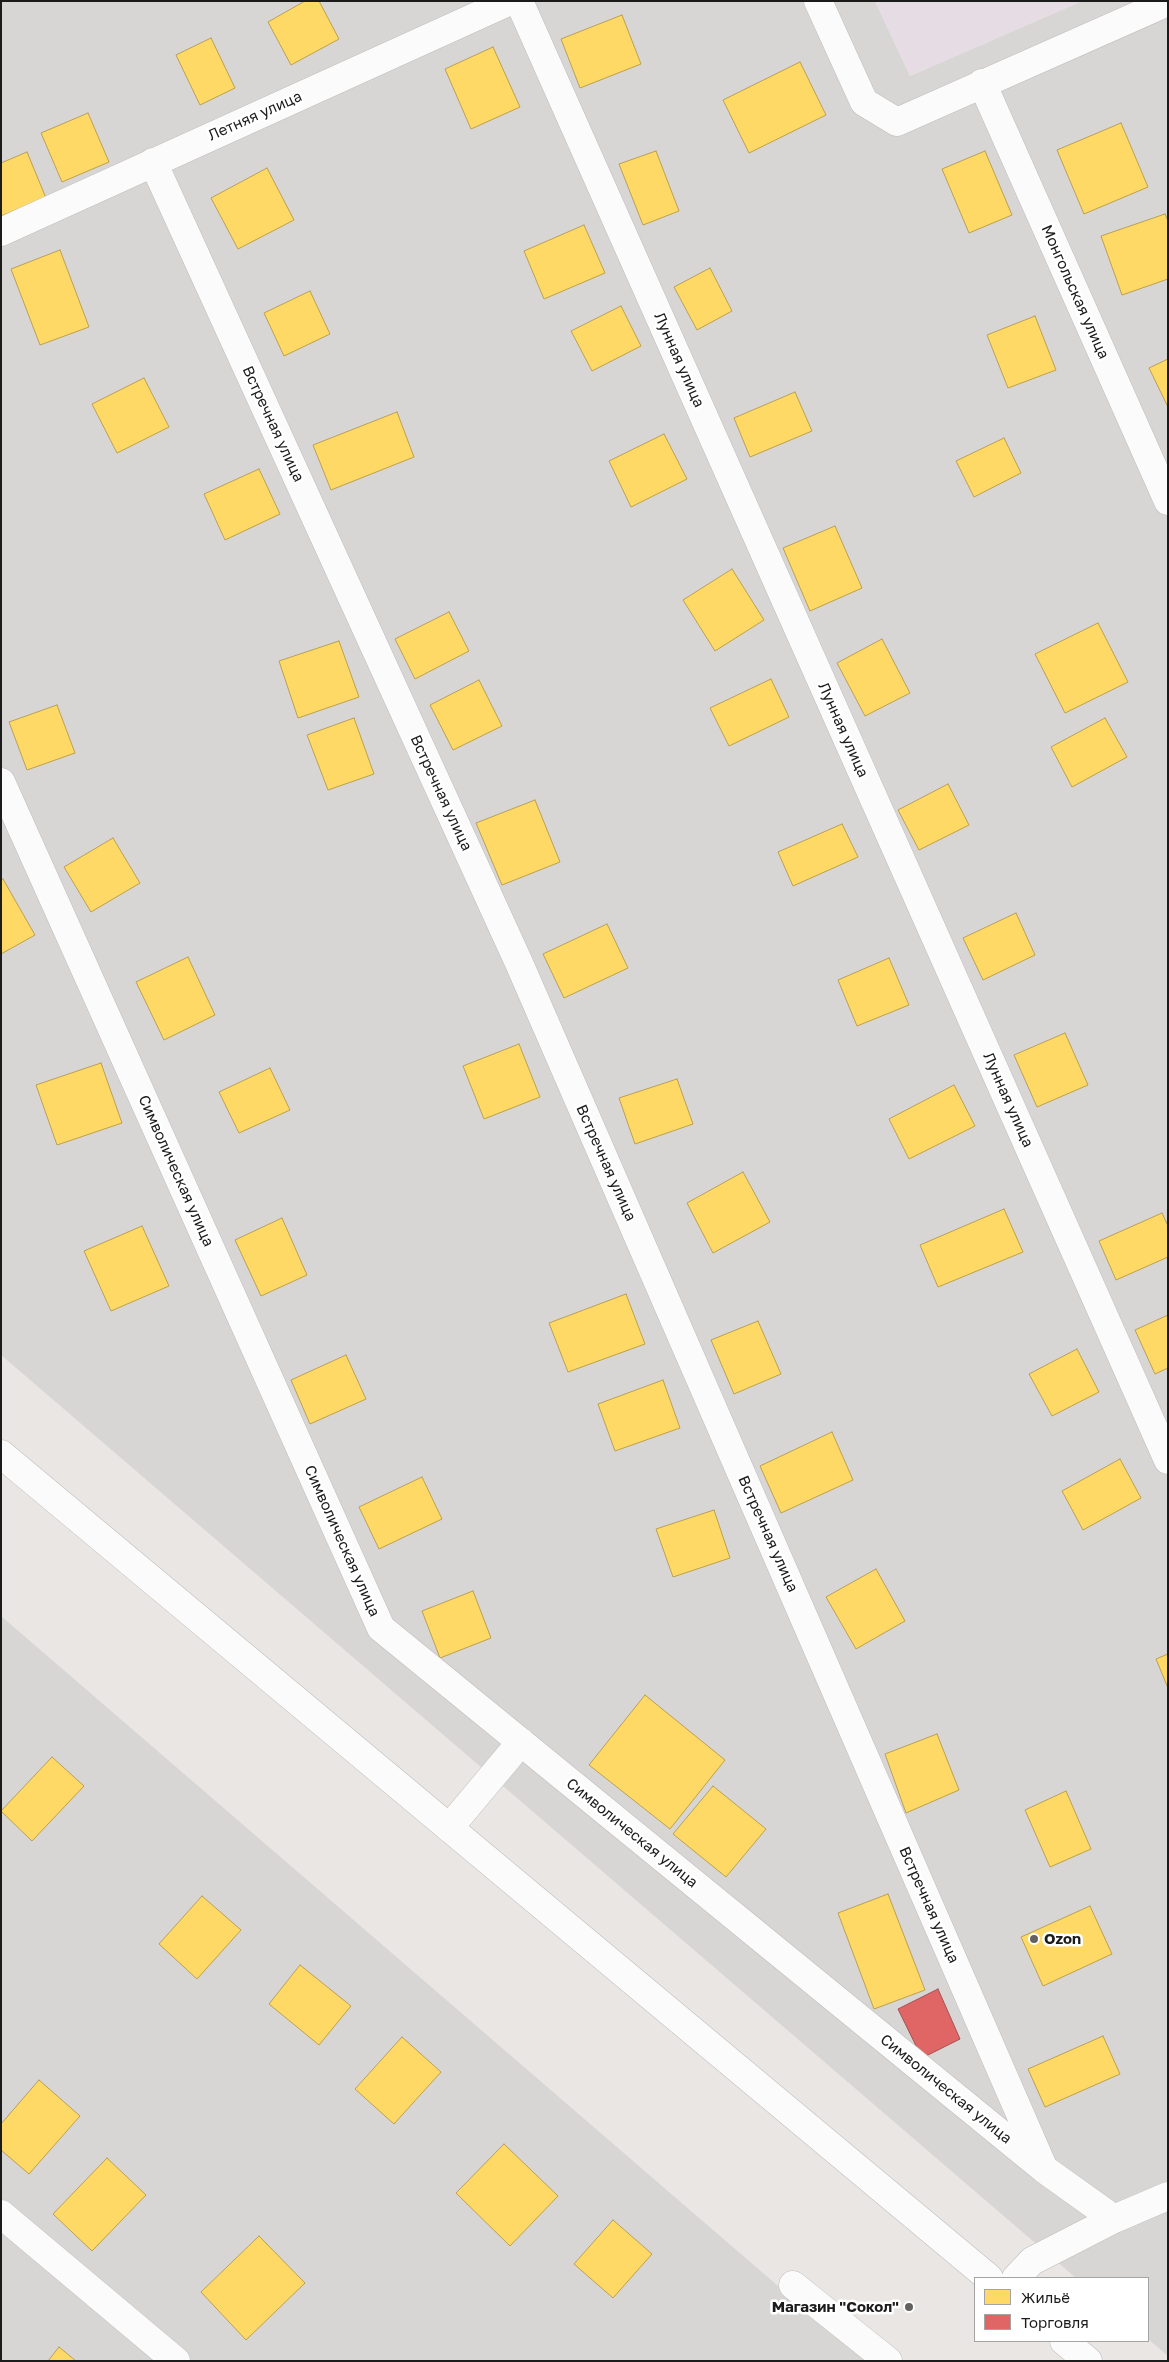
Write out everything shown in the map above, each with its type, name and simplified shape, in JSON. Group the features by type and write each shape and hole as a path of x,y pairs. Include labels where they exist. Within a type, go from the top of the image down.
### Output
{"street":[{"name":"Летняя улица","path":"1,232 510,1"},
{"name":"Лунная улица","path":"519,1 1168,1460"},
{"path":"818,1 864,102 896,122 1168,2"},
{"name":"Монгольская улица","path":"982,83 1168,501"},
{"name":"Встречная улица","path":"153,162 519,963 1044,2170"},
{"name":"Символическая улица","path":"1,782 381,1628 1044,2170 1114,2219"},
{"path":"1,1454 988,2277"},
{"path":"449,1828 521,1742"},
{"path":"1017,2277 1032,2261 1114,2219 1168,2196"},
{"path":"1,2214 176,2361"},
{"path":"793,2285 888,2361"},
{"path":"1065,2342 1088,2361"}],"shaded area":[{"path":"1,1 875,1 910,76 1082,1 1168,1 1168,2356 1149,2340 1149,2277 1075,2277 1,1355"},
{"path":"875,1 1082,1 910,76"},
{"path":"1,1616 785,2292 867,2361 1,2361"}],"building: Жильё":[{"path":"305,1 319,1 339,39 291,65 268,22"},
{"path":"622,15 641,64 580,88 561,39"},
{"path":"211,38 235,88 200,105 176,55"},
{"path":"493,47 520,107 471,129 445,69"},
{"path":"800,62 826,115 749,153 723,100"},
{"path":"88,113 109,162 62,182 41,133"},
{"path":"1121,123 1148,187 1084,214 1057,150"},
{"path":"656,151 679,211 643,225 619,164"},
{"path":"985,151 1012,215 969,233 942,169"},
{"path":"27,152 46,198 1,216 1,163"},
{"path":"267,168 294,220 238,249 211,198"},
{"path":"1165,214 1168,221 1168,279 1122,295 1101,236"},
{"path":"584,225 605,273 544,299 524,251"},
{"path":"60,250 89,327 40,345 11,269"},
{"path":"710,268 732,311 697,330 674,287"},
{"path":"310,291 330,334 284,356 264,313"},
{"path":"621,306 641,346 592,371 571,331"},
{"path":"1035,316 1056,370 1008,388 987,335"},
{"path":"1168,359 1168,407 1149,368"},
{"path":"144,378 169,427 117,453 92,404"},
{"path":"795,392 812,431 750,457 734,418"},
{"path":"397,412 414,457 331,490 313,445"},
{"path":"664,434 687,479 631,507 609,461"},
{"path":"1004,438 1021,473 974,497 956,461"},
{"path":"259,469 280,514 225,540 204,494"},
{"path":"835,526 862,588 810,611 783,548"},
{"path":"732,569 764,620 715,651 683,600"},
{"path":"449,612 469,651 415,679 395,639"},
{"path":"1098,623 1128,682 1065,713 1035,654"},
{"path":"882,639 910,693 865,716 837,663"},
{"path":"339,641 359,697 298,718 279,661"},
{"path":"771,679 789,717 729,746 710,708"},
{"path":"479,680 502,726 453,750 430,705"},
{"path":"57,705 75,753 27,770 9,722"},
{"path":"354,718 374,774 328,790 307,735"},
{"path":"1105,718 1127,757 1072,787 1051,747"},
{"path":"948,784 969,825 919,850 898,810"},
{"path":"535,800 560,862 502,885 476,823"},
{"path":"842,824 858,857 793,886 778,852"},
{"path":"113,838 140,883 91,912 64,867"},
{"path":"3,879 35,935 1,954 1,880"},
{"path":"1016,913 1035,955 983,980 963,938"},
{"path":"607,924 628,968 564,998 543,954"},
{"path":"188,957 215,1015 164,1040 136,982"},
{"path":"889,958 909,1005 857,1026 838,980"},
{"path":"1065,1033 1088,1085 1037,1107 1014,1055"},
{"path":"519,1044 540,1097 484,1119 463,1066"},
{"path":"101,1063 122,1123 57,1145 36,1085"},
{"path":"270,1068 290,1110 239,1133 219,1092"},
{"path":"677,1079 693,1124 635,1144 619,1098"},
{"path":"954,1085 975,1126 909,1159 889,1119"},
{"path":"743,1172 770,1222 713,1253 687,1203"},
{"path":"1004,1209 1023,1252 938,1287 920,1245"},
{"path":"1162,1213 1168,1226 1168,1257 1116,1280 1099,1241"},
{"path":"282,1218 307,1275 261,1296 235,1240"},
{"path":"142,1226 169,1286 111,1311 84,1251"},
{"path":"626,1294 645,1344 568,1372 549,1323"},
{"path":"1168,1315 1168,1368 1155,1374 1135,1330"},
{"path":"758,1321 781,1374 734,1394 711,1340"},
{"path":"1077,1349 1099,1392 1052,1416 1029,1374"},
{"path":"346,1355 366,1399 310,1424 291,1380"},
{"path":"663,1380 680,1428 615,1451 598,1404"},
{"path":"832,1432 853,1480 781,1513 760,1466"},
{"path":"1120,1459 1141,1498 1083,1530 1062,1491"},
{"path":"422,1477 442,1519 379,1549 359,1507"},
{"path":"714,1510 730,1558 673,1577 656,1529"},
{"path":"876,1569 905,1621 856,1649 826,1597"},
{"path":"473,1591 491,1638 440,1658 422,1611"},
{"path":"1168,1654 1168,1688 1156,1659"},
{"path":"645,1695 725,1760 670,1829 589,1765"},
{"path":"937,1734 959,1790 906,1813 885,1754"},
{"path":"52,1757 84,1786 32,1841 1,1811"},
{"path":"713,1786 766,1829 726,1877 673,1834"},
{"path":"1066,1791 1091,1849 1050,1867 1025,1810"},
{"path":"888,1894 925,1990 874,2009 838,1913"},
{"path":"202,1896 241,1930 197,1979 159,1944"},
{"path":"1090,1906 1112,1954 1043,1986 1021,1937"},
{"path":"300,1965 351,2006 319,2045 269,2004"},
{"path":"1103,2036 1120,2074 1045,2107 1028,2069"},
{"path":"402,2037 441,2072 394,2124 355,2089"},
{"path":"39,2080 80,2116 29,2174 1,2150 1,2124"},
{"path":"504,2144 558,2196 510,2246 456,2193"},
{"path":"107,2158 146,2195 92,2251 53,2214"},
{"path":"613,2220 652,2254 613,2298 574,2264"},
{"path":"259,2236 305,2283 246,2340 201,2292"},
{"path":"59,2347 76,2361 48,2361"}],"building: Торговля":[{"path":"938,1989 960,2039 922,2058 898,2009"}],"place":[{"name":"Ozon","path":"1034,1939"},
{"name":"Магазин \"Сокол\"","path":"909,2307"}]}
